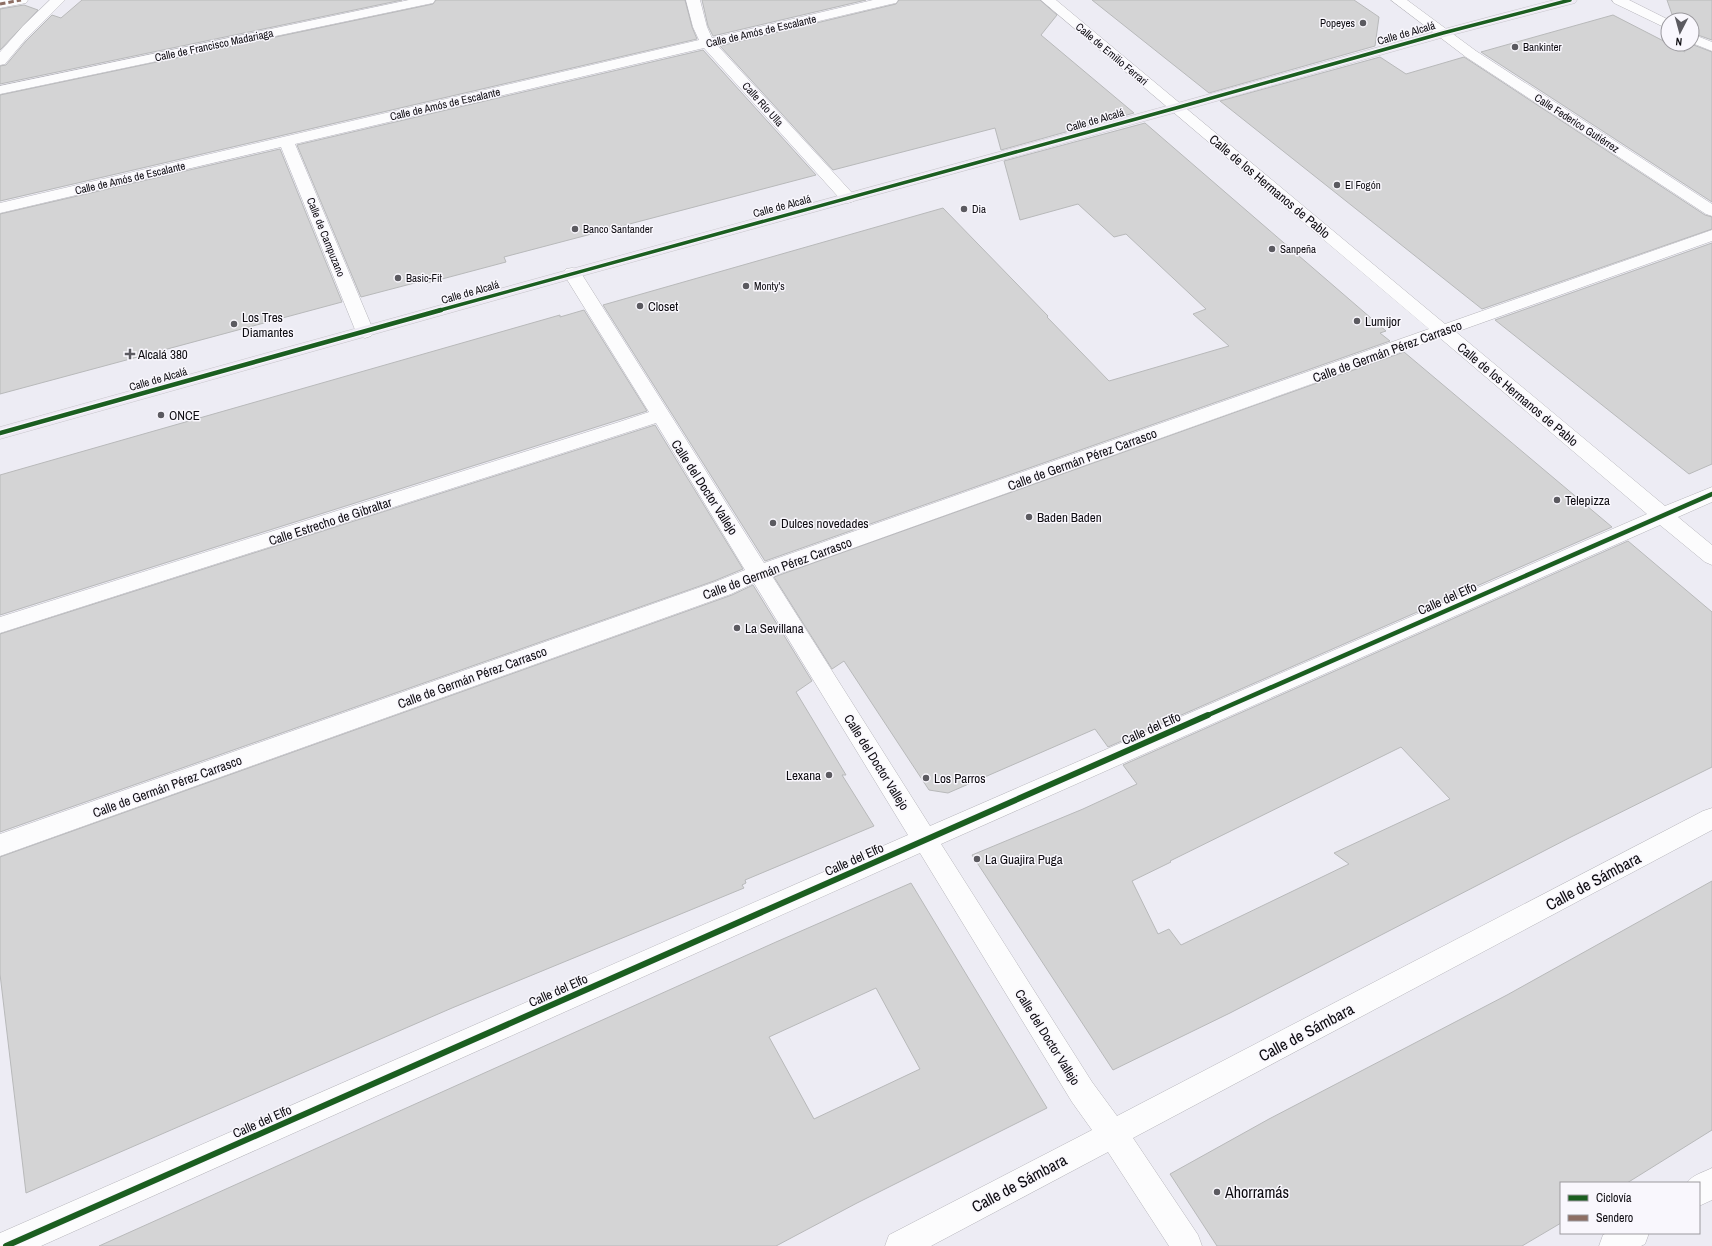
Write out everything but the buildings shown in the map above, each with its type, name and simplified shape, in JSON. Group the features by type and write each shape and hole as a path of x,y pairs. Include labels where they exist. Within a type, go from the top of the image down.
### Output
{"main road":[{"name":"Calle de Alcalá","path":"0,433 572,273 1176,108 1443,32 1570,0"}],"street":[{"path":"0,4 21,0"},
{"path":"0,61 37,19 58,0"},
{"name":"Calle de Francisco Madariaga","path":"0,90 428,0"},
{"name":"Calle Río Ulla","path":"693,0 700,27 708,44 848,198"},
{"name":"Calle de Amós de Escalante","path":"0,208 708,44 891,0"},
{"name":"Calle de Emilio Ferrari","path":"1048,0 1176,108"},
{"name":"Calle Federico Gutiérrez","path":"1398,0 1419,14 1471,54 1712,211"},
{"path":"1619,0 1660,21"},
{"path":"1700,42 1712,47"},
{"name":"Calle de los Hermanos de Pablo","path":"1176,108 1712,557"},
{"name":"Calle de Campuzano","path":"287,142 365,332"},
{"name":"Calle de Germán Pérez Carrasco","path":"0,845 708,593 760,572 796,561 1712,235"},
{"name":"Calle del Doctor Vallejo","path":"572,273 659,415 760,572 1082,1092 1187,1246"},
{"name":"Calle Estrecho de Gibraltar","path":"0,625 611,432 659,415"},
{"name":"Calle del Elfo","path":"6,1246 985,813 1712,494"},
{"name":"Calle de Sámbara","path":"900,1246 1712,818"},
{"path":"1700,1190 1712,1183"},
{"path":"1614,1246 1632,1234"}],"marked path":[{"path":"0,4 21,0"}],"cycle path":[{"path":"0,433 572,273 1176,108 1443,33 1570,0"},
{"path":"6,1246 978,816 1712,494"}],"place":[{"name":"Popeyes","path":"1363,23"},
{"name":"Bankinter","path":"1515,47"},
{"name":"El Fogón","path":"1337,185"},
{"name":"Dia","path":"964,209"},
{"name":"Banco Santander","path":"575,229"},
{"name":"Sanpeña","path":"1272,249"},
{"name":"Basic-Fit","path":"398,278"},
{"name":"Monty's","path":"746,286"},
{"name":"Closet","path":"640,306"},
{"name":"Lumijor","path":"1357,321"},
{"name":"Los Tres Diamantes","path":"234,324"},
{"name":"Alcalá 380","path":"130,354"},
{"name":"ONCE","path":"161,415"},
{"name":"Telepizza","path":"1557,500"},
{"name":"Baden Baden","path":"1029,517"},
{"name":"Dulces novedades","path":"773,523"},
{"name":"La Sevillana","path":"737,628"},
{"name":"Lexana","path":"829,775"},
{"name":"Los Parros","path":"926,778"},
{"name":"La Guajira Puga","path":"977,859"},
{"name":"Ahorramás","path":"1217,1192"}]}
